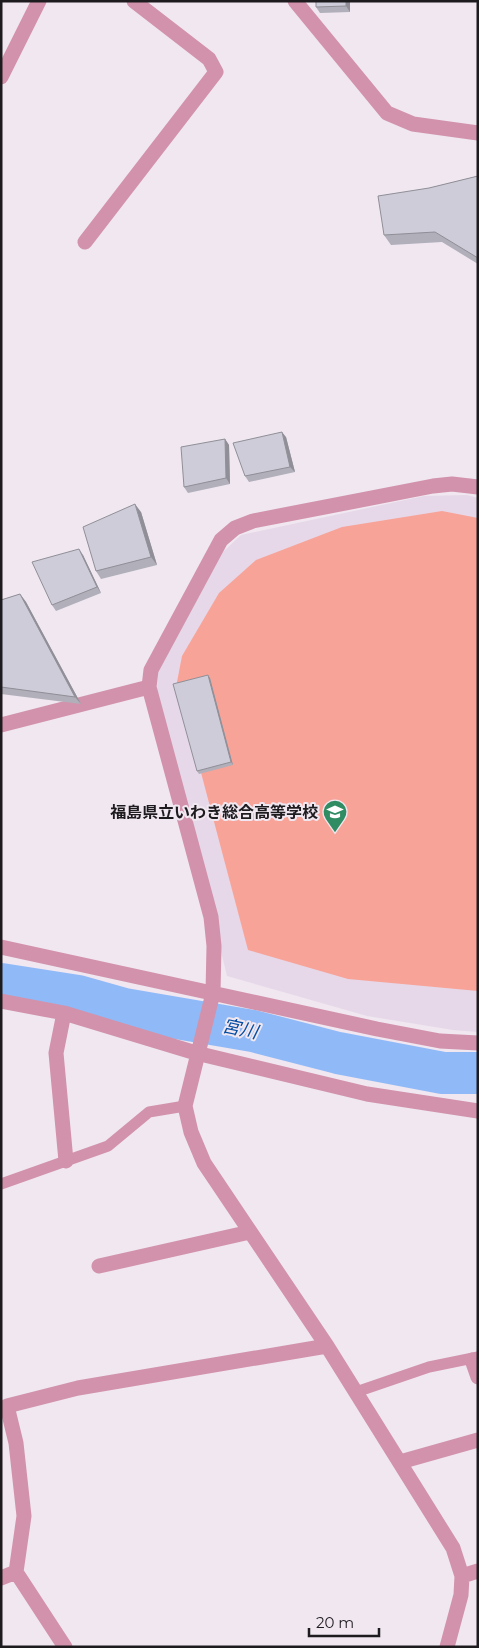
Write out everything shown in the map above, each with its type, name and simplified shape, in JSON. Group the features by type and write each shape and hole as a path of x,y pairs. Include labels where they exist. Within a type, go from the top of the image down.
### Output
{"street":[{"path":"1,77 39,1"},
{"path":"85,242 216,72 209,59 134,1"},
{"path":"295,1 387,113 413,124 478,133"},
{"path":"447,1647 461,1595 462,1576 453,1548 327,1346 204,1163 191,1132 185,1106 197,1049 211,999 214,946 211,917 149,687 151,670 221,540 235,528 253,521 434,486 452,484 478,487"},
{"path":"1,725 149,687"},
{"path":"1,947 211,999 440,1041 478,1043"},
{"path":"1,1002 64,1013 367,1094 478,1111"},
{"path":"64,1013 56,1053 66,1161"},
{"path":"100,1266 250,1232"},
{"path":"65,1647 16,1572 24,1516 16,1443 7,1406 78,1388 327,1346"},
{"path":"475,1359 478,1377"},
{"path":"400,1462 478,1440"},
{"path":"462,1576 478,1571"},
{"path":"1,1578 16,1572"}],"lane":[{"path":"1,1184 108,1146 149,1112 185,1106"},
{"path":"356,1392 429,1367 475,1359"}],"shaded area":[{"name":"福島県立いわき総合高等学校","path":"467,495 478,498 478,1032 453,1030 367,1016 227,976 157,690 158,671 223,552 241,535 424,496"},
{"name":"福島県立いわき総合高等学校","path":"442,511 478,518 478,991 348,979 248,950 177,682 182,656 219,593 256,560 342,527"}],"building":[{"path":"316,1 346,1 346,6 316,7"},
{"path":"478,176 478,258 435,232 384,235 378,196 429,188"},
{"path":"282,432 290,467 245,476 233,443"},
{"path":"225,439 226,478 184,487 181,447"},
{"path":"135,504 151,557 96,571 83,527"},
{"path":"79,549 97,587 52,605 32,562"},
{"path":"20,594 75,697 1,687 1,600"},
{"path":"208,675 231,762 197,771 173,684"}],"waterway":[{"name":"宮川","path":"1,984 78,996 124,1009 253,1031 338,1053 443,1073 478,1073"}],"place":[{"name":"福島県立いわき総合高等学校","path":"335,833"}]}
